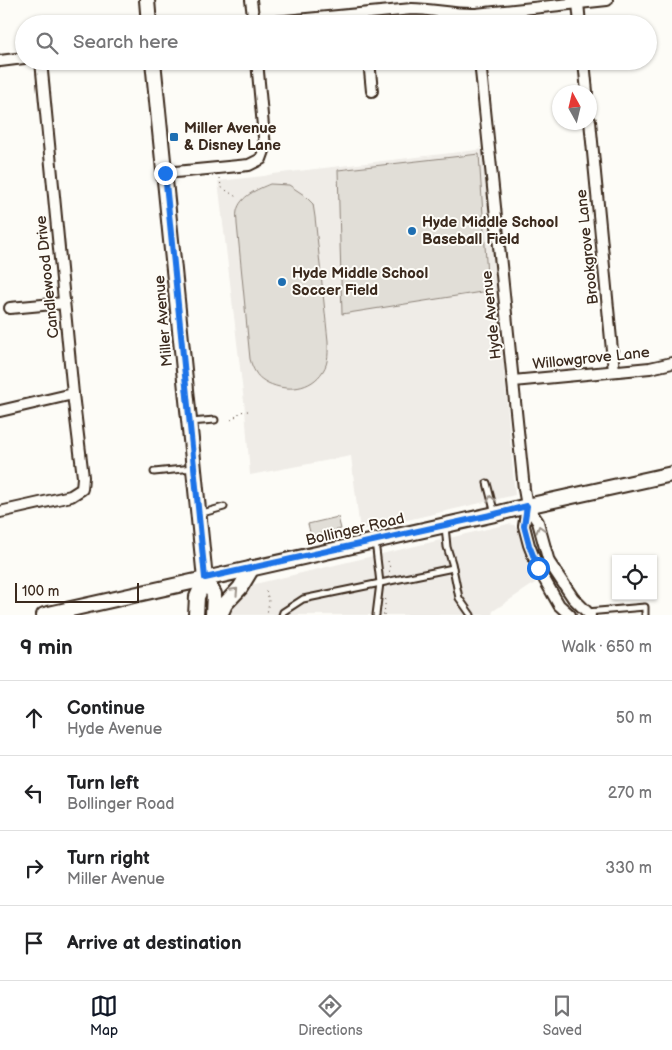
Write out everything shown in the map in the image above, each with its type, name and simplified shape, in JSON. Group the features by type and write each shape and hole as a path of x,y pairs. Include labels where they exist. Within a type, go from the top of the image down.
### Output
{"main road":[{"path":"147,0 149,15"},
{"name":"Miller Avenue","path":"154,70 205,578 214,594 213,615"},
{"name":"Bollinger Road","path":"44,615 672,474"},
{"path":"220,615 225,604 240,588 252,568"},
{"name":"Miller Avenue","path":"196,615 197,598 205,578"}],"street":[{"path":"251,0 253,15"},
{"path":"502,15 607,0"},
{"path":"578,3 579,15"},
{"path":"386,15 418,9 461,15"},
{"path":"0,60 15,59"},
{"name":"Candlewood Drive","path":"0,512 70,496 82,489 83,477 73,394 42,70"},
{"path":"165,173 249,164 260,159 265,148 258,70"},
{"path":"370,70 372,92"},
{"name":"Hyde Avenue","path":"481,70 527,506 524,526 534,559 559,605 570,615"},
{"path":"585,70 586,85"},
{"name":"Brookgrove Lane","path":"591,130 614,371"},
{"path":"10,308 64,303"},
{"name":"Willowgrove Lane","path":"513,381 650,368 672,363"},
{"path":"0,411 73,394"},
{"name":"Hyde Avenue","path":"527,506 538,522 550,562 573,598 587,614"}],"lane":[{"path":"189,422 215,420"},
{"path":"154,472 194,468"},
{"path":"487,483 495,514"},
{"path":"199,515 224,507"},
{"path":"444,526 459,598 471,615"},
{"path":"375,541 380,583 376,615"},
{"path":"282,615 283,612 302,599 453,568"},
{"path":"587,614 645,607 645,615"}],"path":[{"path":"220,178 221,187 238,198"},
{"path":"231,420 239,412 248,411"},
{"path":"388,561 390,568 388,575"},
{"path":"266,591 269,600 267,615"},
{"path":"384,615 386,598"}],"shaded area":[{"path":"485,149 515,495 360,531 351,456 250,475 245,410 218,181"},
{"name":"Hyde Middle School Baseball Field","path":"479,154 488,291 342,314 338,170"},
{"name":"Hyde Middle School Soccer Field","path":"270,184 289,185 304,195 313,204 315,217 328,356 325,368 318,377 305,386 298,388 283,388 265,381 257,374 250,359 237,213 239,206 246,197"},
{"path":"338,517 341,529 311,536 308,524"},
{"path":"508,524 514,525 519,531 528,559 538,581 493,611 492,615 224,615 248,587 255,584"}],"place":[{"name":"Miller Avenue & Disney Lane","path":"174,137"},
{"name":"Hyde Middle School Baseball Field","path":"412,231"},
{"name":"Hyde Middle School Soccer Field","path":"282,282"}],"route":[{"path":"165,173 205,578 280,563 527,506 524,526 538,568"}]}
